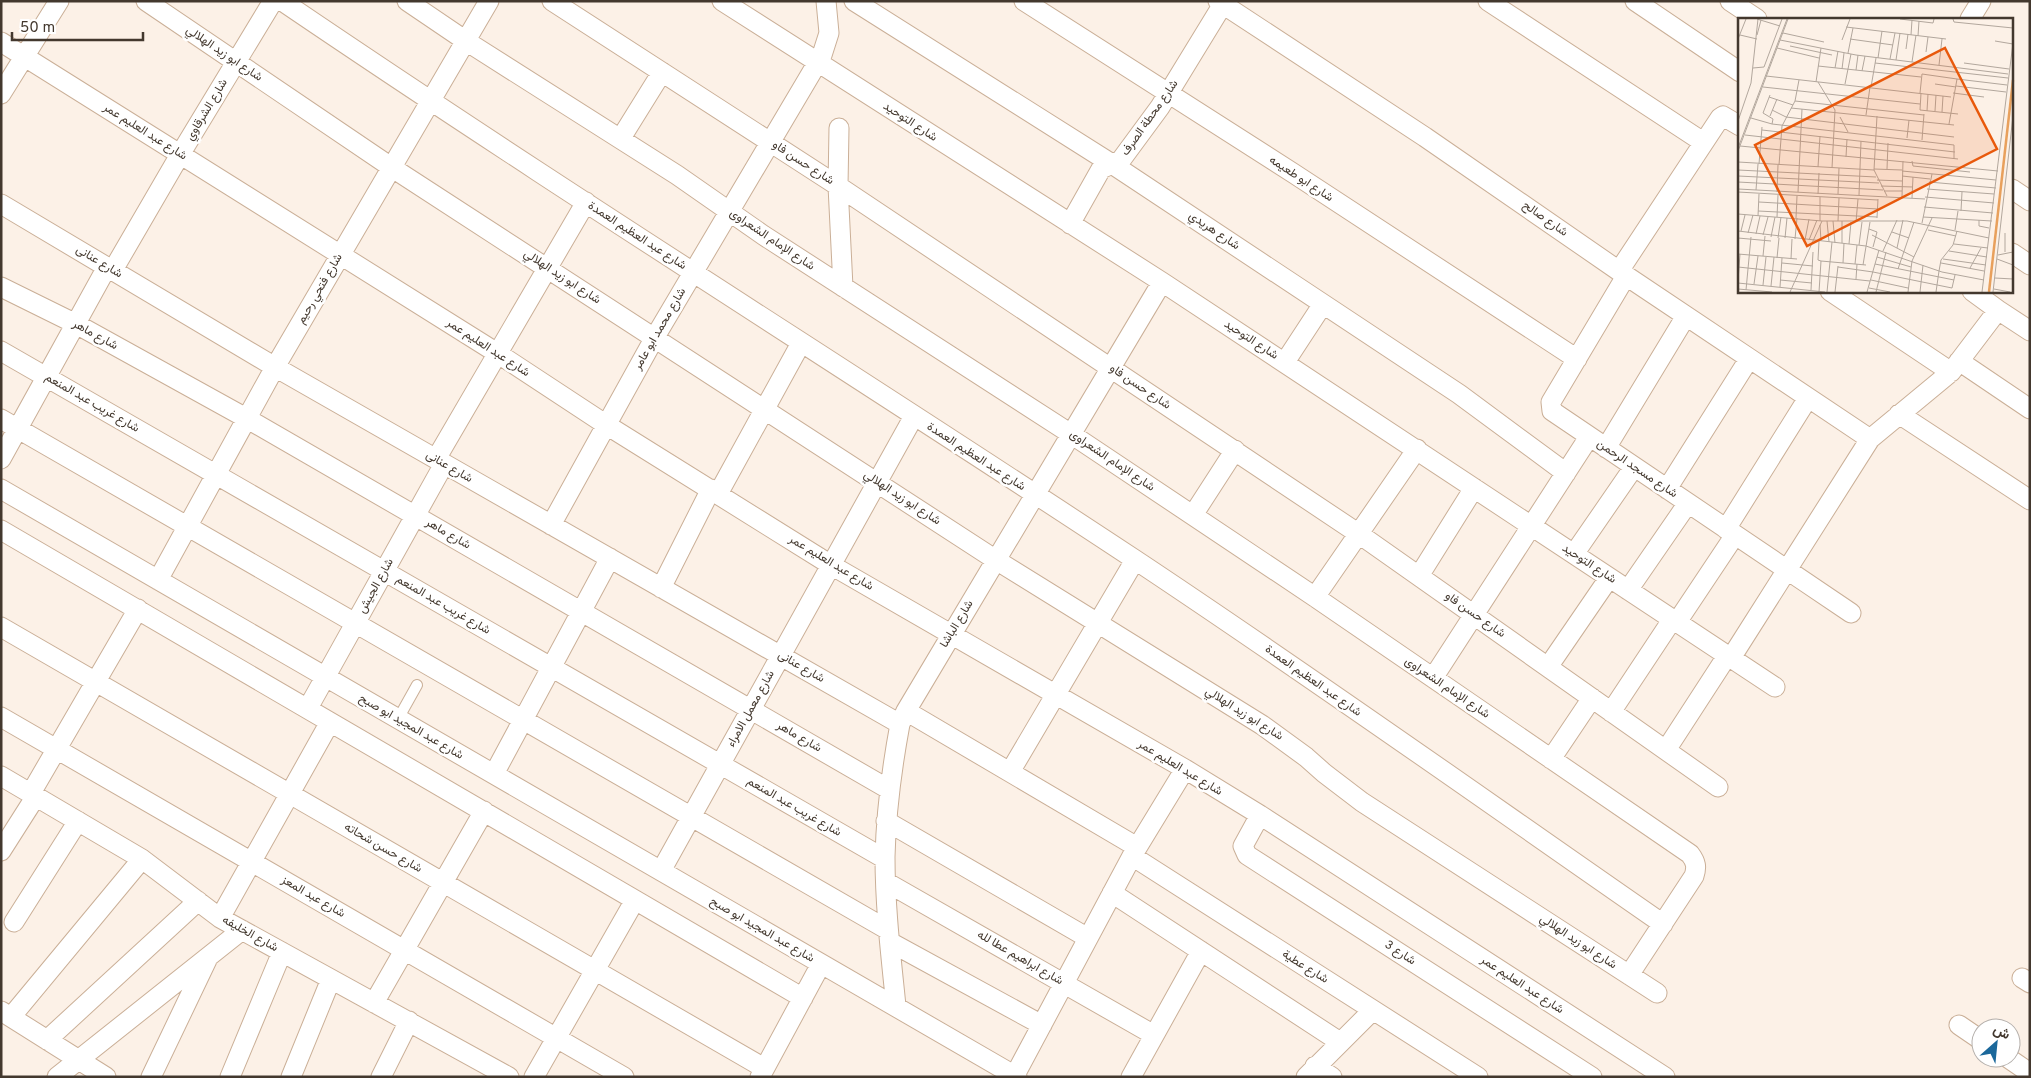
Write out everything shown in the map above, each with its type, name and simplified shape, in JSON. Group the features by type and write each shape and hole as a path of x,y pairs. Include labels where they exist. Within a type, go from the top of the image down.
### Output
{"street":[{"path":"1,94 60,1"},
{"name":"شارع ابو زيد الهلالي","path":"146,1 391,167 996,560 1262,725 1362,802 1657,993"},
{"name":"شارع الشرقاوي","path":"1,459 76,324 273,1"},
{"name":"شارع عبد العظيم العمدة","path":"282,1 429,101 1135,560 1299,671 1663,924"},
{"name":"شارع الإمام الشعراوى","path":"407,1 466,41 621,138 843,287 1193,515 1316,597 1690,854 1695,860 1694,876 1629,975"},
{"name":"شارع فتحي رحيم","path":"158,580 275,367 489,1"},
{"name":"شارع حسن فاو","path":"552,1 838,186 1359,534 1718,787"},
{"name":"شارع التوحيد","path":"722,1 1285,362 1775,687"},
{"name":"شارع محمد ابو عامر","path":"551,525 605,424 655,337 826,48 829,33 826,1"},
{"name":"شارع هريدي","path":"854,1 1112,164 1467,399 1566,472"},
{"name":"شارع ابو طعيمه","path":"1024,1 1293,173 1577,359"},
{"path":"1488,1 1702,142"},
{"path":"1635,1 1738,71"},
{"path":"1730,1 1756,18"},
{"path":"1971,18 1981,1"},
{"name":"شارع محطة الصرف","path":"1070,224 1101,169 1123,157 1169,94 1226,4"},
{"name":"شارع صالح","path":"1226,4 1870,439"},
{"name":"شارع عبد العليم عمر","path":"1,42 181,153 497,353 605,424 832,565 1260,815 1665,1077"},
{"path":"621,138 662,72"},
{"name":"شارع مسجد الرحمن","path":"1738,125 1723,116 1702,142 1623,273 1577,359 1551,402 1551,406 1556,414 1589,437 1851,614"},
{"path":"839,128 838,186 843,287"},
{"path":"2014,191 2030,201"},
{"name":"شارع الجيش","path":"308,708 415,516 440,462 497,353 586,202"},
{"name":"شارع عنانى","path":"1,204 275,367 781,656 1010,772 1135,852"},
{"path":"2014,254 2030,265"},
{"name":"شارع الباشا","path":"896,1006 889,936 885,859 886,821 903,717 1162,282"},
{"name":"شارع ماهر","path":"1,287 76,324 246,418 890,790"},
{"path":"1832,292 2030,409"},
{"path":"1973,292 2030,331"},
{"path":"1285,362 1323,304"},
{"path":"1666,750 1787,570 1870,439 1955,366 1998,310"},
{"path":"1606,448 1686,316"},
{"path":"661,588 801,343"},
{"name":"شارع غريب عبد المنعم","path":"1,350 885,859"},
{"path":"1667,489 1749,359"},
{"path":"1611,712 1675,621 1730,532 1808,398"},
{"path":"1899,414 2030,500"},
{"name":"شارع معمل الامراء","path":"661,871 914,416"},
{"path":"1,420 691,816 889,936 1042,1025"},
{"path":"1433,678 1589,437"},
{"path":"1316,597 1417,449"},
{"path":"1193,515 1234,450"},
{"path":"1574,554 1634,468"},
{"path":"1419,576 1474,488"},
{"name":"شارع عبد المجيد ابو صبح","path":"1,489 1016,1076"},
{"path":"1628,590 1688,503"},
{"path":"1,530 803,998"},
{"path":"494,774 610,558"},
{"path":"1010,772 1135,560"},
{"path":"1548,667 1609,578"},
{"path":"1,851 34,795 57,749 138,609"},
{"name":"شارع حسن شحاته","path":"1,627 594,970 762,1073"},
{"path":"1551,759 1592,698"},
{"name":"شارع عبد المعز","path":"1,717 624,1077"},
{"path":"220,918 330,722"},
{"path":"1016,1076 1112,893 1184,769"},
{"name":"شارع الخليفه","path":"1,776 161,871 220,918 409,1021 483,1070 509,1077"},
{"path":"374,1003 484,811"},
{"name":"شارع 3","path":"1260,815 1243,846 1247,855 1592,1077"},
{"path":"14,922 78,821"},
{"path":"886,821 1088,938"},
{"name":"شارع عطية","path":"1135,852 1373,1010 1478,1077"},
{"path":"106,1077 6,1014 142,859"},
{"name":"شارع ابراهيم عطا لله","path":"886,882 1154,1035"},
{"path":"1112,893 1340,1042"},
{"path":"534,1077 635,900"},
{"path":"47,1040 198,901"},
{"path":"57,1077 242,930"},
{"path":"1130,1077 1201,951"},
{"path":"230,1077 282,952"},
{"path":"151,1077 208,956"},
{"name":"شارع عبد المجيد ابو صبح","path":"762,1073 821,964"},
{"path":"291,1077 331,979"},
{"path":"1310,1072 1373,1010"},
{"path":"381,1077 409,1021"},
{"path":"1959,1025 1971,1033"},
{"path":"1310,1072 1332,1077"}],"lane":[{"path":"398,719 416,685"}]}
